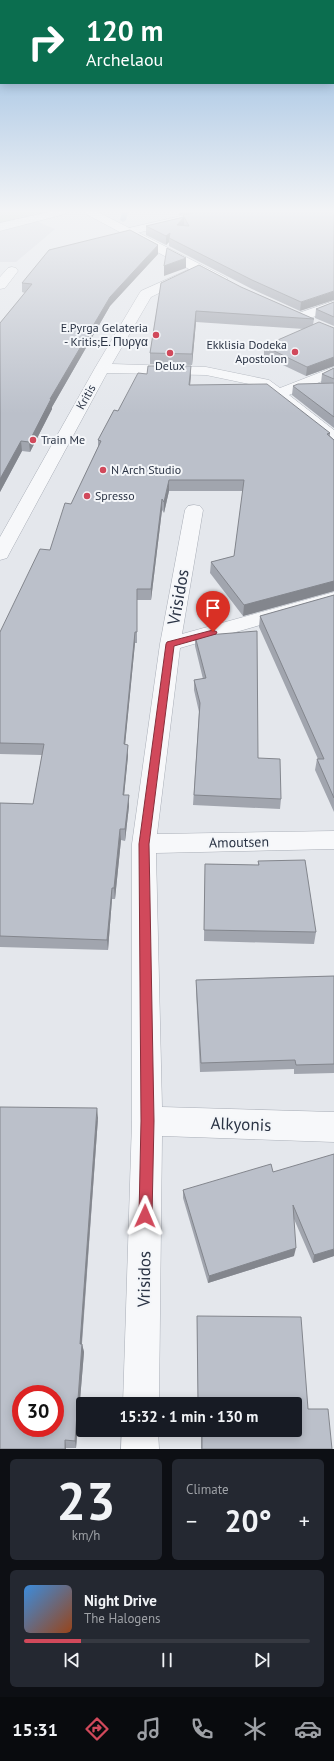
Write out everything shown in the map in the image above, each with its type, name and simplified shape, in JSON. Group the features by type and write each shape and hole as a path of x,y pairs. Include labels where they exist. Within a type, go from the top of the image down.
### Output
{"main road":[{"path":"220,280 233,286"},
{"path":"287,311 321,327"}],"street":[{"name":"Kritis","path":"0,554 102,368 146,294 172,280"},
{"path":"301,317 334,305"},
{"path":"102,368 206,371 264,383 334,438"},
{"path":"278,394 334,371"},
{"name":"Vrisidos","path":"141,1397 147,1121 144,844 170,644 194,510"},
{"path":"170,644 334,598"},
{"name":"Amoutsen","path":"144,844 334,840"},
{"name":"Alkyonis","path":"147,1121 334,1127"},
{"path":"140,1437 140,1449"}],"building":[{"path":"25,280 126,280 110,297 50,399 29,442 21,441 0,479 0,323 32,284 22,283"},
{"path":"168,280 227,280 314,319 196,311 192,354 150,353 161,283"},
{"path":"252,280 334,280 334,291 301,302"},
{"path":"334,302 334,317 316,309"},
{"path":"319,322 334,328 334,357 307,367 264,346"},
{"path":"148,366 191,366 189,385 267,384 330,433 327,434 334,440 334,581 244,605 211,562 234,556 244,480 169,480 164,502 162,499 151,589 137,589 137,632 135,632 124,744 128,745 123,795 129,795 125,829 120,829 107,940 0,936 0,803 33,804 44,744 0,743 0,632 40,549 50,550 65,503 71,504 101,441 98,440 114,410 118,411 138,373 147,374"},
{"path":"334,368 334,379 322,374"},
{"path":"334,383 334,417 293,386 298,384"},
{"path":"334,595 334,798 317,759 324,759 260,616"},
{"path":"257,631 258,758 280,759 281,799 194,795 200,703 194,680 206,678 195,636"},
{"path":"305,860 316,932 204,930 205,864 259,865 258,861"},
{"path":"334,976 334,1064 296,1065 295,1060 201,1063 196,980"},
{"path":"0,1107 97,1108 80,1344 82,1344 78,1397 76,1397 75,1441 65,1440 65,1449 0,1449"},
{"path":"334,1154 334,1249 314,1255 293,1205 296,1248 209,1276 183,1190 271,1164 273,1172"},
{"path":"197,1316 301,1317 308,1409 328,1409 332,1449 202,1449 202,1437 302,1437 302,1397 198,1397"}],"place":[{"name":"E.Pyrga Gelateria - Kritis;Ε. Πυργα","path":"156,335"},
{"name":"Ekklisia Dodeka Apostolon","path":"295,352"},
{"name":"Delux","path":"170,353"},
{"name":"Train Me","path":"33,440"},
{"name":"N Arch Studio","path":"103,470"},
{"name":"Spresso","path":"87,496"}],"route":[{"path":"145,1216 147,1121 144,844 170,644 213,632"}]}
